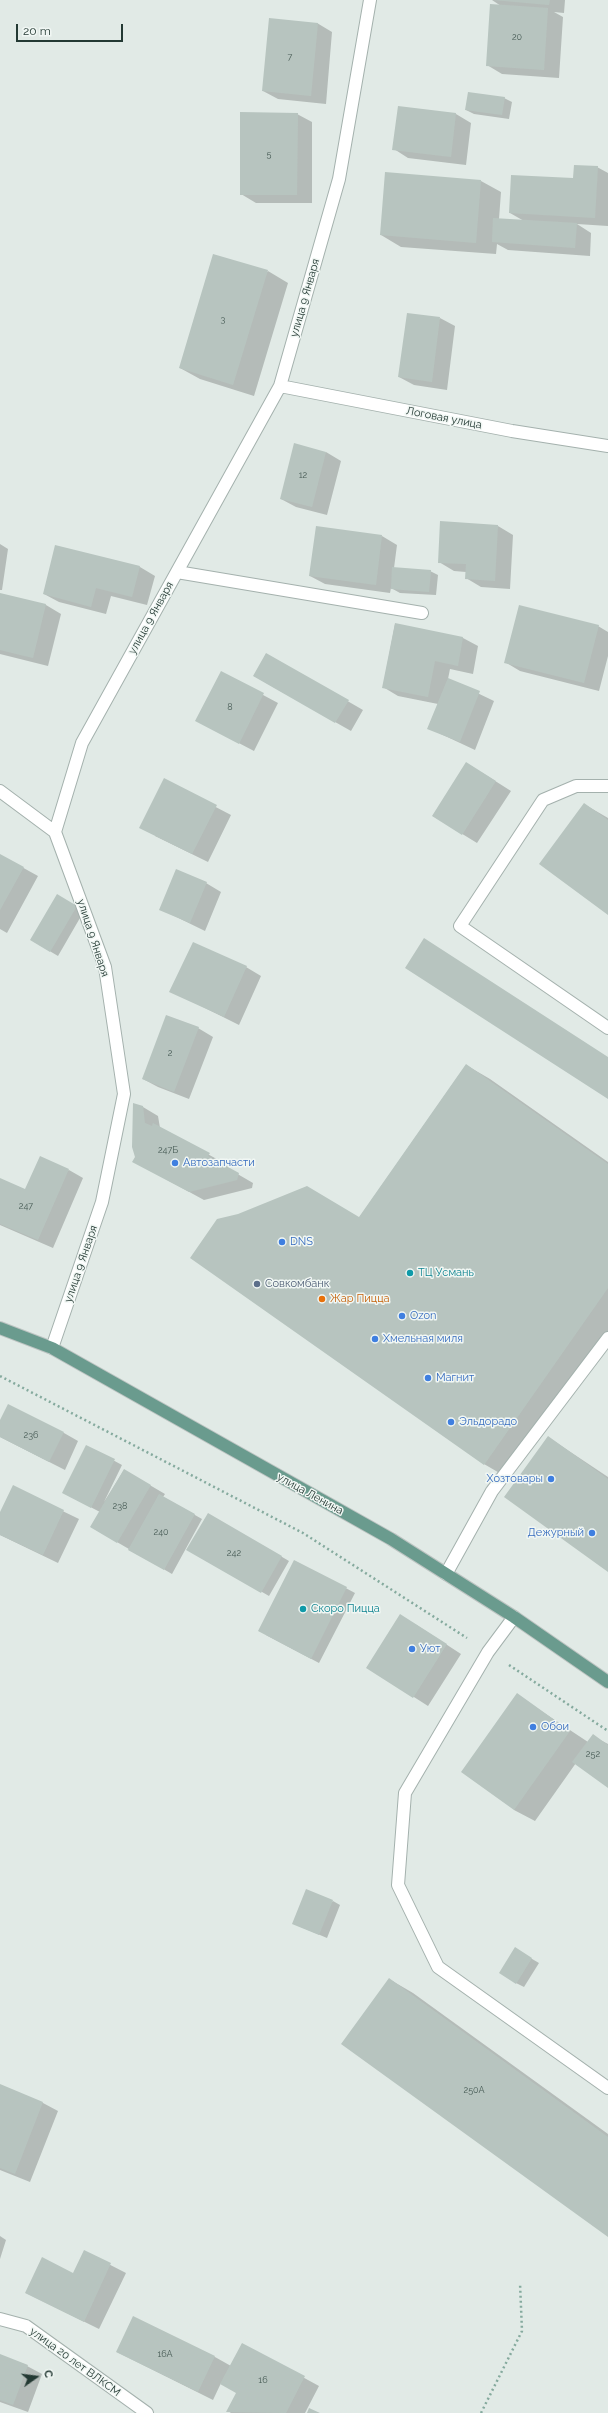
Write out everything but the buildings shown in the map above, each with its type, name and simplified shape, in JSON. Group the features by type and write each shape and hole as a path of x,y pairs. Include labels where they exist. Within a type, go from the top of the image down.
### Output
{"main road":[{"name":"улица Ленина","path":"0,1328 52,1348 391,1539 514,1617 608,1682"}],"street":[{"name":"улица 9 Января","path":"52,1348 102,1202 124,1094 105,967 55,832 82,743 280,386 339,179 370,0"},
{"name":"Логовая улица","path":"280,386 512,431 608,446"},
{"name":"улица 9 Января","path":"177,572 422,613"},
{"path":"608,786 576,786 544,800 460,926 608,1028"},
{"path":"0,791 55,832"},
{"path":"446,1574 492,1491 608,1338"},
{"path":"514,1617 488,1652 405,1793 398,1885 438,1966 608,2088"},
{"name":"улица 20 лет ВЛКСМ","path":"0,2319 26,2326 147,2413"}],"path":[{"path":"0,1376 303,1534 488,1652 608,1731"},
{"path":"481,2413 522,2331 520,2283"}],"place":[{"name":"Автозапчасти","path":"175,1163"},
{"name":"DNS","path":"282,1242"},
{"name":"ТЦ Усмань","path":"410,1273"},
{"name":"Совкомбанк","path":"257,1284"},
{"name":"Жар Пицца","path":"322,1299"},
{"name":"Ozon","path":"402,1316"},
{"name":"Хмельная миля","path":"375,1339"},
{"name":"Магнит","path":"428,1378"},
{"name":"Эльдорадо","path":"451,1422"},
{"name":"Хозтовары","path":"551,1479"},
{"name":"Дежурный","path":"592,1533"},
{"name":"Скоро Пицца","path":"303,1609"},
{"name":"Уют","path":"412,1649"},
{"name":"Обои","path":"533,1727"}]}
